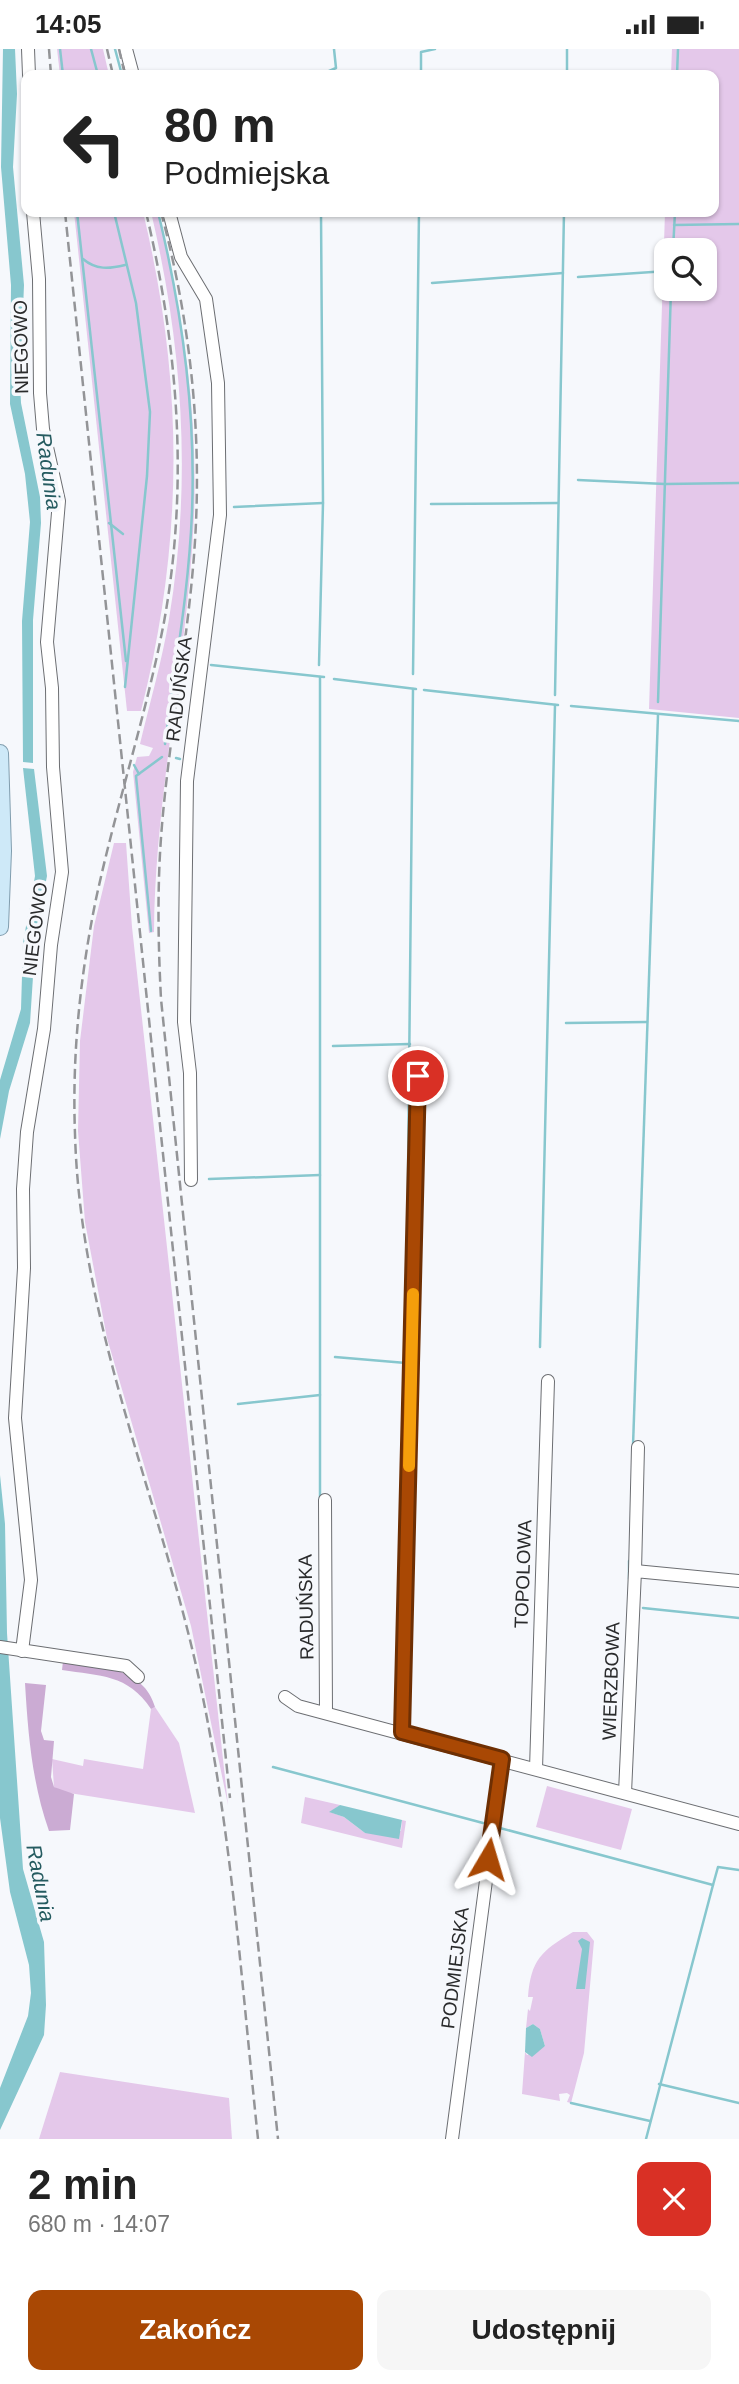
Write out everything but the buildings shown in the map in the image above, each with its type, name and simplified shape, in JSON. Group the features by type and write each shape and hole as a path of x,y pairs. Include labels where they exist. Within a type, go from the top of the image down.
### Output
{"main road":[{"path":"0,753 3,851 0,927"}],"street":[{"path":"28,49 29,70"},
{"path":"126,49 131,70"},
{"name":"NIEGOWO","path":"19,1650 31,1580 15,1418 24,1268 23,1189 27,1132 44,1030 51,946 62,872 52,767 52,688 47,642 59,501 43,429 39,279 33,217"},
{"name":"RADUŃSKA","path":"170,217 181,257 206,299 218,383 220,515 187,781 184,1022 190,1073 191,1180"},
{"path":"402,1732 418,1076"},
{"name":"TOPOLOWA","path":"536,1769 548,1381"},
{"name":"WIERZBOWA","path":"625,1793 638,1447"},
{"name":"RADUŃSKA","path":"325,1500 326,1713"},
{"path":"635,1571 739,1581"},
{"path":"0,1647 126,1666 138,1678"},
{"path":"285,1697 298,1706 739,1824"},
{"name":"PODMIEJSKA","path":"452,2139 502,1759"}],"shaded area":[{"path":"57,49 103,49 108,70 59,70"},
{"path":"672,49 739,49 739,718 649,709 662,301 717,301 717,238 664,238 665,217 719,217 719,70 671,70"},
{"path":"75,217 144,217 166,338 174,461 165,585 141,711 127,711"},
{"path":"152,217 159,217 175,287 191,400 195,477 191,568 160,828 154,932 149,933 133,772 137,757 149,756 153,748 140,744 169,619 176,568 182,466 177,364"},
{"path":"114,843 126,843 132,927 228,1805 191,1626 107,1338 85,1222 78,1131 80,1041 94,926"},
{"path":"63,1661 104,1667 130,1676 141,1684 155,1707 151,1709 133,1689 123,1683 101,1676 62,1670"},
{"path":"25,1683 46,1685 41,1731 44,1740 54,1741 51,1777 54,1787 74,1794 70,1830 49,1831 43,1813 32,1758"},
{"path":"155,1707 179,1743 195,1813 63,1792 54,1787 52,1759 83,1766 84,1759 143,1769 151,1709"},
{"path":"547,1786 632,1809 621,1850 536,1827"},
{"path":"305,1797 340,1805 330,1812 344,1817 365,1833 401,1831 402,1820 406,1821 402,1848 301,1823"},
{"path":"573,1932 587,1932 594,1941 584,2053 571,2103 567,2102 570,2095 567,2093 559,2094 560,2101 522,2094 525,2052 527,2055 545,2046 540,2029 533,2024 526,2028 528,2009 530,2011 533,1997 528,1997 532,1974 545,1951"},
{"path":"60,2072 229,2098 232,2139 39,2139"}],"water":[{"path":"3,49 15,49 17,94 13,167 24,285 21,403 40,497 41,523 33,620 33,763 23,762 22,621 30,522 25,474 10,404 11,285 1,167"},
{"path":"23,768 34,769 47,876 36,931 30,1023 9,1091 0,1139 0,1080 21,1009 23,943 35,876"},
{"path":"0,1475 5,1524 7,1633 23,1869 44,1942 46,2005 44,2035 0,2130 0,2088 28,2016 31,1993 29,1965 10,1892 0,1818"},
{"path":"340,1805 402,1820 399,1839 365,1833 344,1817 329,1812"},
{"path":"582,1938 590,1942 585,1989 576,1989 582,1949 578,1941"},
{"path":"533,2024 540,2029 545,2046 532,2057 525,2052 526,2028"}],"waterway":[{"path":"60,49 62,70"},
{"path":"91,49 97,70"},
{"path":"115,49 121,70"},
{"path":"331,70 336,68 334,49"},
{"path":"421,70 421,52 435,49"},
{"path":"567,49 567,70"},
{"path":"677,70 678,49"},
{"path":"78,217 126,661"},
{"path":"115,217 136,303 150,412 147,476 125,687"},
{"path":"159,217 174,286 185,361 193,474 188,570 165,744"},
{"path":"319,665 323,503 321,217"},
{"path":"413,674 419,217"},
{"path":"555,695 564,217"},
{"path":"674,238 675,217"},
{"path":"674,225 739,224"},
{"path":"83,259 103,268 125,265"},
{"path":"578,277 654,272"},
{"path":"432,283 563,273"},
{"path":"658,702 671,301"},
{"path":"578,480 665,484 739,483"},
{"path":"234,507 323,503"},
{"path":"431,504 558,503"},
{"path":"109,523 123,534"},
{"path":"211,665 324,677"},
{"path":"320,677 320,1499"},
{"path":"334,679 416,689"},
{"path":"407,1273 413,689"},
{"path":"424,690 558,705"},
{"path":"540,1347 555,705"},
{"path":"571,706 739,721"},
{"path":"633,1446 658,715"},
{"path":"151,931 136,776 162,757"},
{"path":"176,758 180,759"},
{"path":"134,765 139,774"},
{"path":"566,1023 647,1022"},
{"path":"333,1046 410,1044"},
{"path":"209,1179 320,1175"},
{"path":"335,1357 406,1363"},
{"path":"238,1404 320,1395"},
{"path":"629,1561 629,1579"},
{"path":"643,1608 739,1618"},
{"path":"273,1767 483,1823"},
{"path":"500,1828 713,1885 718,1867 739,1870"},
{"path":"646,2139 713,1885"},
{"path":"659,2084 739,2103"},
{"path":"571,2103 650,2121"}],"railway":[{"path":"49,49 51,70"},
{"path":"107,49 112,70"},
{"path":"119,49 124,70"},
{"path":"66,217 230,1798"},
{"path":"147,217 166,314 176,416 178,467 172,570 149,692 96,899 78,1016 75,1134 80,1202 104,1335 195,1661 218,1779 234,1899 258,2139"},
{"path":"162,217 180,293 192,375 197,499 192,577 160,847 158,912 161,999 278,2139"}],"slow traffic":[{"path":"409,1466 413,1294"}],"route":[{"path":"418,1076 402,1732 502,1759 488,1859"}],"water label":[{"name":"Radunia","path":"49,471"},
{"name":"Radunia","path":"41,1883"}]}
